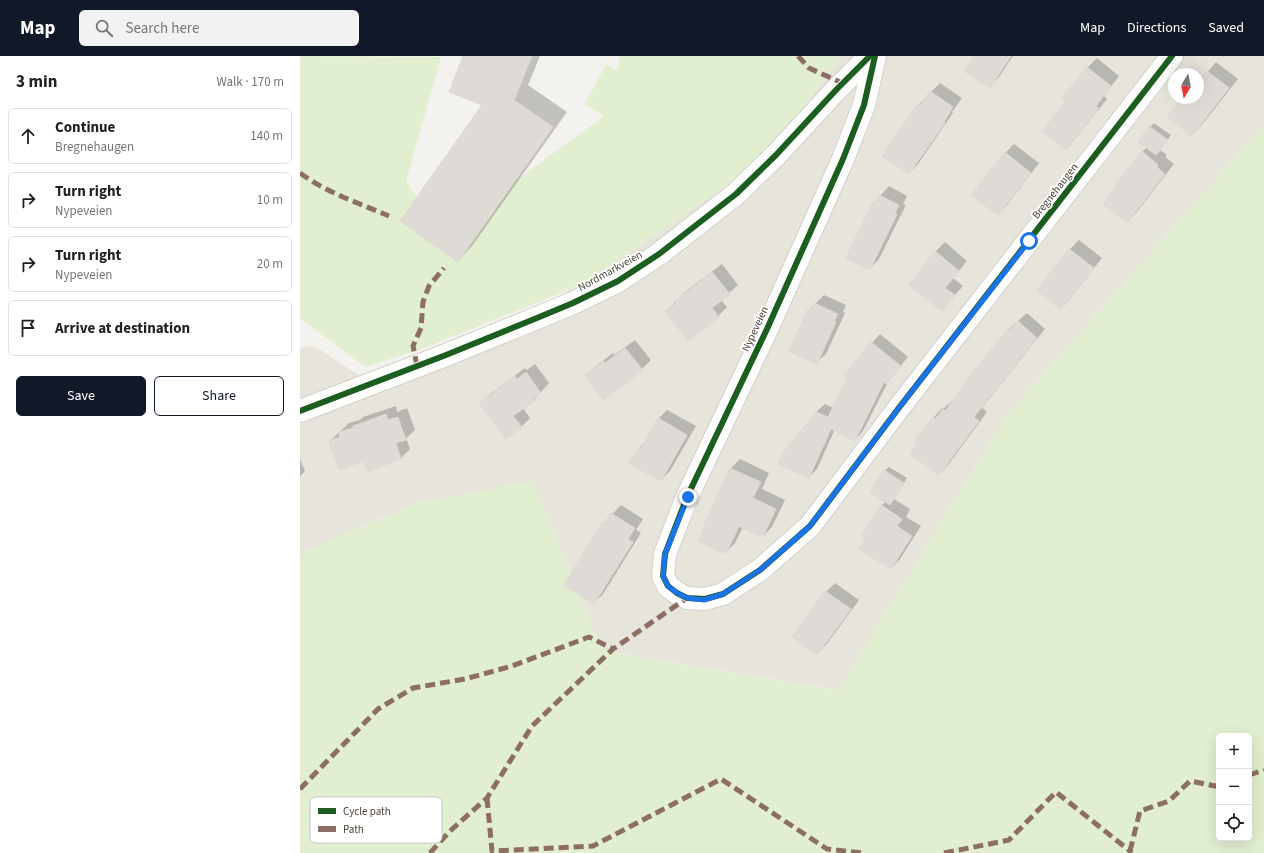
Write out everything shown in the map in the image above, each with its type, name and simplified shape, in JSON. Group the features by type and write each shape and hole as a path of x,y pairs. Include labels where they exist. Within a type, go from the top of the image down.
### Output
{"street":[{"name":"Nordmarkveien","path":"300,411 432,361 573,303 618,281 659,254 736,194 776,155 836,90 870,56"},
{"name":"Nypeveien","path":"687,598 668,586 663,576 665,554 688,497 767,329 843,159 864,105 875,56"},
{"name":"Bregnehaugen","path":"687,598 704,600 723,594 760,570 810,526 898,409 1172,56"}],"shaded area":[{"path":"841,56 1264,56 1264,125 1007,415 839,690 602,650 533,482 415,503 300,554 300,348 314,346 384,392 570,290 586,283 768,156"}],"green space":[{"path":"302,56 441,57 406,181 434,223 472,213 604,116 584,104 606,65 617,71 620,56 841,56 768,156 586,283 421,349 365,367 300,318 300,59"},
{"path":"1264,125 1264,853 300,853 300,554 415,503 533,481 602,650 838,690 1007,415"}],"building":[{"path":"463,56 532,56 514,100 553,127 458,262 400,221 482,105 449,92"},
{"path":"974,56 1011,56 990,88 964,71"},
{"path":"1087,67 1111,86 1096,106 1099,108 1066,150 1043,131 1066,101 1062,98"},
{"path":"1207,71 1229,88 1192,136 1167,117 1177,104 1204,104 1204,75"},
{"path":"930,91 953,107 944,122 945,123 909,174 882,156 918,104 920,105"},
{"path":"1149,126 1168,140 1156,155 1138,142"},
{"path":"1142,151 1158,165 1157,167 1165,174 1127,223 1103,204 1117,186 1115,185"},
{"path":"1005,152 1031,173 998,215 971,195"},
{"path":"879,195 899,205 895,213 897,214 870,270 846,258 873,202 875,203"},
{"path":"1069,249 1094,268 1061,310 1037,290"},
{"path":"935,251 959,271 945,288 955,295 942,311 909,285"},
{"path":"712,272 730,294 712,308 719,317 688,341 665,311 676,303 675,301"},
{"path":"814,303 838,314 834,321 836,322 817,364 789,351 808,309 811,310"},
{"path":"1018,321 1037,338 974,417 979,421 939,475 910,454 917,444 914,442 933,417 935,419 943,409 945,411 970,376 1008,329 1010,330"},
{"path":"871,342 901,366 886,384 884,382 855,441 831,429 809,478 778,464 784,452 816,412 828,417 847,378 844,376"},
{"path":"625,348 643,370 603,400 585,375 604,361 605,363"},
{"path":"526,372 541,393 533,399 534,401 513,416 522,427 506,439 479,403 515,376 517,379"},
{"path":"386,414 388,420 398,417 406,440 396,443 401,459 368,471 364,461 339,470 329,441 340,437 339,432 353,428 353,426"},
{"path":"658,418 687,435 661,481 629,463 639,447 641,448"},
{"path":"730,468 761,482 753,498 776,509 763,537 739,526 726,554 698,541"},
{"path":"884,470 904,483 890,505 870,492"},
{"path":"881,505 902,519 897,526 912,536 891,569 859,549 866,538 862,535"},
{"path":"611,513 635,528 628,539 633,542 594,604 564,585 602,523 604,524"},
{"path":"825,591 851,609 817,655 792,637"}],"marked path":[{"path":"798,56 809,68 842,83"},
{"path":"300,173 332,192 389,216"},
{"path":"417,366 413,346 421,328 423,302 429,286 444,268"},
{"path":"442,840 487,798 532,726 613,649 687,598"},
{"path":"300,789 378,709 413,688 465,679 512,666 589,637 613,649"},
{"path":"1252,774 1264,770"},
{"path":"487,798 492,851 593,846 721,779 827,849 863,853"},
{"path":"1130,851 1140,811 1169,801 1190,781 1216,786"},
{"path":"944,853 1009,840 1056,792 1131,853"},
{"path":"430,853 439,843"}],"cycle path":[{"path":"300,411 532,320 573,303 618,281 659,254 736,194 776,155 836,90 870,56"},
{"path":"875,56 864,105 843,159 767,329 687,497 665,554 663,576 668,586 687,598 705,599 723,594 760,570 810,526 898,409 1172,56"}],"route":[{"path":"688,497 665,554 663,576 668,586 677,593 687,598 704,600 723,594 740,584 760,570 795,541 810,526 898,409 1029,241"}]}
